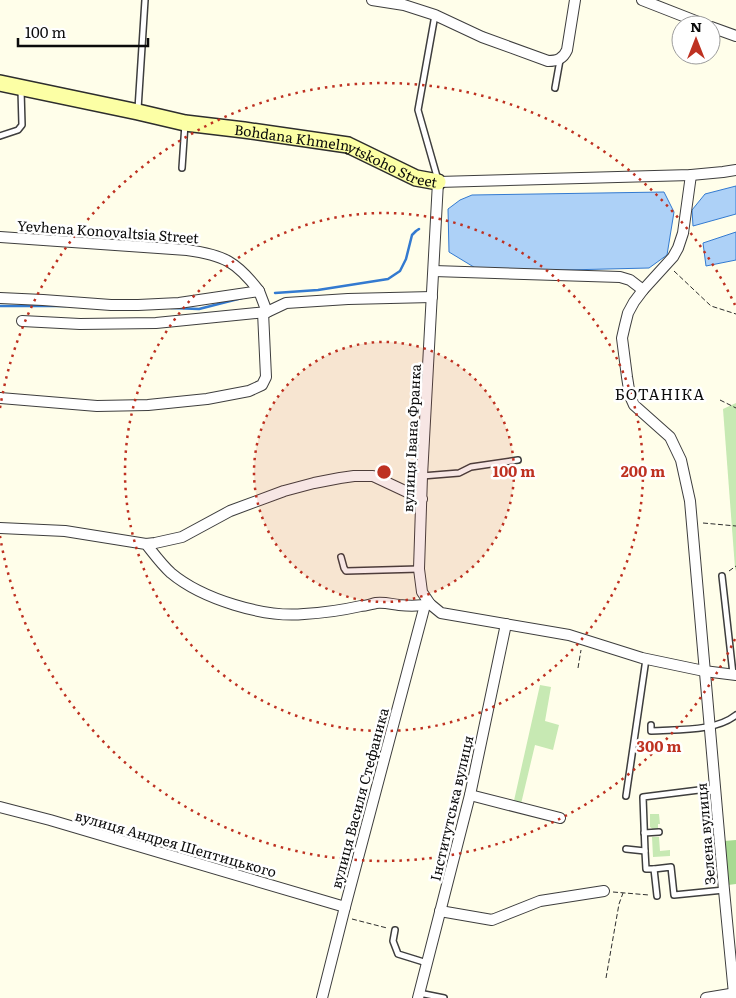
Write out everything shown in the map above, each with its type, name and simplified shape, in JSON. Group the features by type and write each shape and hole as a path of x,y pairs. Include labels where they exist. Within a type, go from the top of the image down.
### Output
{"street":[{"path":"372,0 404,6 435,15 482,37 548,61 560,59 567,50 575,0"},
{"path":"642,0 680,15"},
{"path":"721,31 736,36"},
{"name":"Bohdana Khmelnytskoho Street","path":"0,83 138,112 184,124 244,130 348,145 416,178 438,182 691,175 736,170"},
{"name":"Зелена вулиця","path":"691,175 681,240 673,257 643,290 628,313 622,338 630,396 634,405 670,437 681,460 690,501 704,671 735,994 706,998"},
{"name":"вулиця Івана Франка","path":"427,605 422,592 419,569 422,476 438,182"},
{"name":"Yevhena Konovaltsia Street","path":"0,237 187,250 221,258 236,266 248,276 259,291 265,312 266,377 262,385 249,391 206,399 148,405 97,406 0,398"},
{"path":"434,270 620,277 630,280 643,290"},
{"path":"0,298 138,305 179,303 259,291"},
{"path":"22,321 80,324 156,323 265,312 286,303 432,297"},
{"path":"0,528 65,531 146,544 155,543 182,537 230,511 284,491 314,483 354,476 373,476 422,499"},
{"path":"146,544 161,563 180,580 224,601 256,610 302,615 380,603 427,605 441,613 569,635 646,659 734,675"},
{"name":"вулиця Василя Стефаника","path":"322,998 343,912 427,605"},
{"name":"Інститутська вулиця","path":"419,995 470,795 506,624"},
{"path":"470,795 560,818"},
{"name":"вулиця Андрея Шептицького","path":"0,807 50,820 343,912"},
{"path":"440,911 492,920 540,901 604,892"}],"lane":[{"path":"138,112 145,0"},
{"path":"435,15 418,110 438,182"},
{"path":"556,88 560,59"},
{"path":"0,136 18,130 22,125 22,87"},
{"path":"182,168 184,124"},
{"path":"422,476 459,473 471,467 518,460"},
{"path":"341,557 346,571 351,572 419,569"},
{"path":"722,576 734,675"},
{"path":"626,796 646,659"},
{"path":"652,725 651,731 710,727 728,721 736,714"},
{"path":"715,788 643,797 646,869 671,867 674,895 724,890"},
{"path":"644,833 659,832"},
{"path":"626,849 645,851"},
{"path":"654,869 657,896"},
{"path":"395,930 394,941 398,954 427,963"},
{"path":"419,995 444,998"}],"path":[{"path":"667,264 711,306 736,314"},
{"path":"720,400 736,408"},
{"path":"692,522 736,526"},
{"path":"722,576 736,566"},
{"path":"578,668 582,639"},
{"path":"604,892 657,896"},
{"path":"606,978 619,904 623,893"},
{"path":"343,912 395,930"}],"green space":[{"path":"736,403 736,571 723,409"},
{"path":"540,685 551,687 545,721 559,725 553,750 535,745 520,808 513,805"},
{"path":"650,814 659,814 660,824 658,824 658,830 650,827"},
{"path":"652,837 659,837 660,851 670,850 670,856 653,857"},
{"path":"736,840 736,884 728,885 724,841"}],"water":[{"path":"736,186 736,214 693,226 692,210 705,194"},
{"path":"664,192 674,212 667,255 649,268 482,272 449,252 448,209 460,200 472,195"},
{"path":"736,232 736,260 706,266 703,243"}],"waterway":[{"path":"275,293 318,290 388,279 400,271 406,259 412,235 419,229"},
{"path":"171,308 199,309 242,298"},
{"path":"0,306 66,306"}],"district":[{"name":"БОТАНІКА","path":"660,393"}]}
